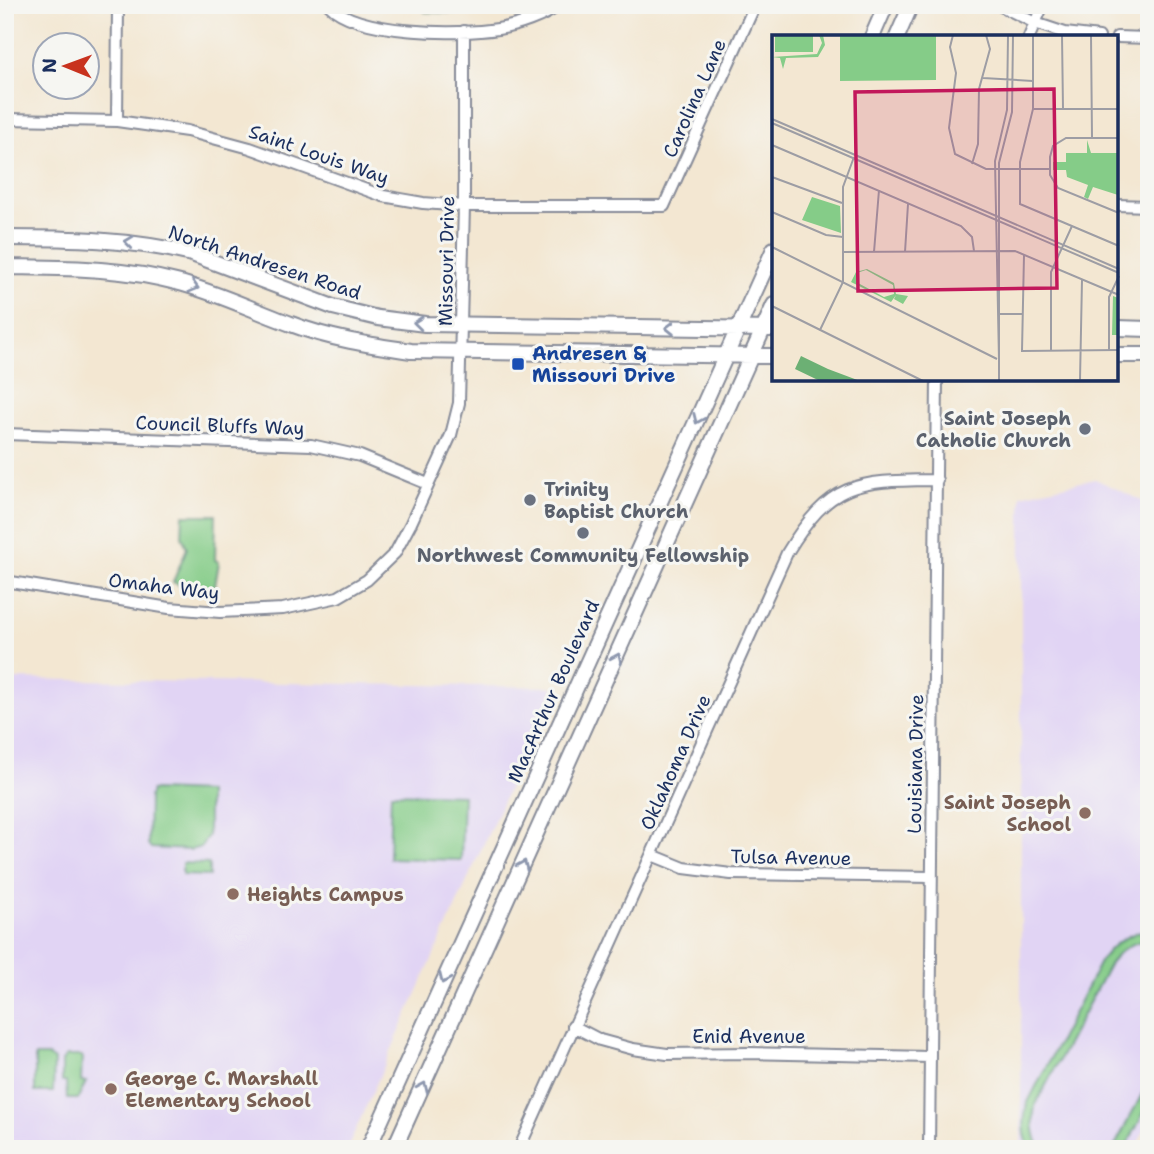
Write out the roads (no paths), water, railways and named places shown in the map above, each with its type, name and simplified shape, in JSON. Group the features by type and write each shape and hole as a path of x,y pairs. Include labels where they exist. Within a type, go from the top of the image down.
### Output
{"street":[{"path":"117,121 118,5"},
{"path":"329,5 358,21 396,30 464,31 500,29 528,20 559,5"},
{"name":"Carolina Lane","path":"664,206 755,5"},
{"path":"873,35 886,5"},
{"path":"898,35 911,5"},
{"path":"999,5 1035,23 1065,33 1082,35"},
{"path":"1030,35 1043,5"},
{"name":"Missouri Drive","path":"428,484 451,435 459,403 464,206 464,31"},
{"path":"1119,37 1149,38"},
{"name":"Saint Louis Way","path":"5,119 117,121 187,131 250,148 383,196 423,203 464,206 664,206"},
{"path":"1119,205 1149,206"},
{"name":"North Andresen Road","path":"5,238 81,238 132,242 169,249 192,254 332,307 378,318 462,326 769,329"},
{"name":"MacArthur Boulevard","path":"368,1149 772,253"},
{"path":"5,267 84,268 173,281 290,324 363,344 411,351 772,356"},
{"path":"1119,328 1149,329"},
{"path":"394,1149 642,604 751,357 769,329"},
{"path":"1119,355 1149,355"},
{"name":"Louisiana Drive","path":"929,1149 937,382"},
{"name":"Council Bluffs Way","path":"5,434 311,445 360,456 428,484"},
{"name":"Oklahoma Drive","path":"519,1149 787,554 804,524 824,503 850,488 871,482 937,480"},
{"name":"Omaha Way","path":"5,581 169,608 220,612 283,609 310,604 338,597 367,580 395,553 428,484"},
{"name":"Tulsa Avenue","path":"652,855 684,868 731,874 931,877"},
{"name":"Enid Avenue","path":"573,1026 600,1041 667,1054 930,1057"}],"place":[{"name":"Andresen & Missouri Drive","path":"518,364"},
{"name":"Saint Joseph Catholic Church","path":"1085,429"},
{"name":"Trinity Baptist Church","path":"530,500"},
{"name":"Northwest Community Fellowship","path":"583,533"},
{"name":"Saint Joseph School","path":"1085,813"},
{"name":"Heights Campus","path":"233,894"},
{"name":"George C. Marshall Elementary School","path":"111,1089"}]}
